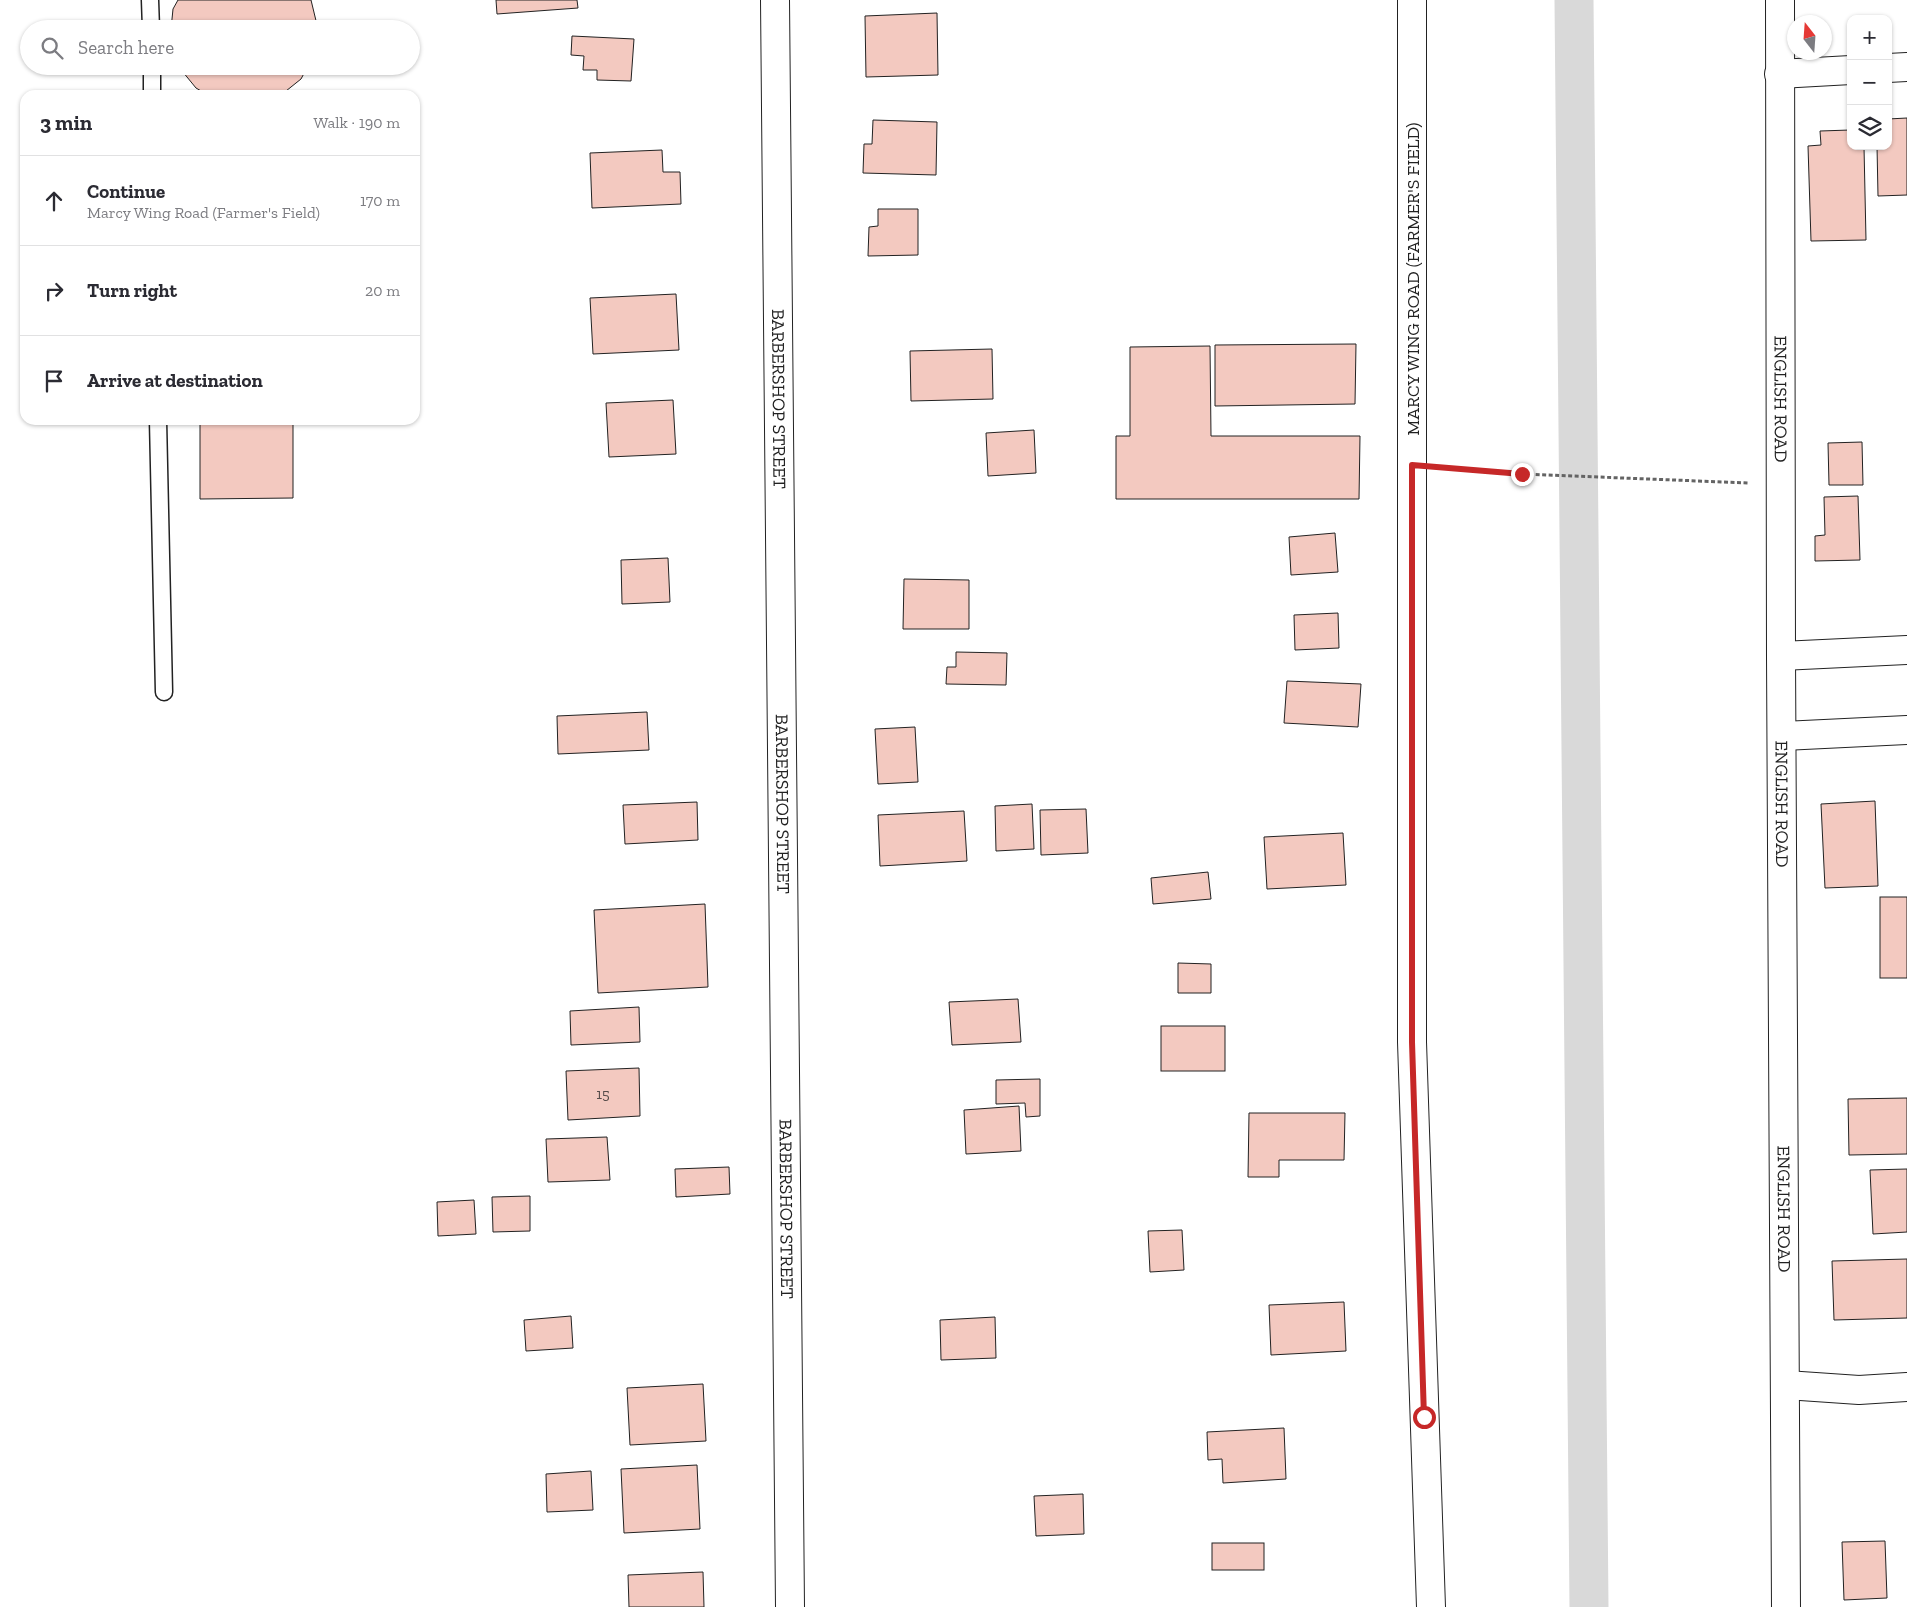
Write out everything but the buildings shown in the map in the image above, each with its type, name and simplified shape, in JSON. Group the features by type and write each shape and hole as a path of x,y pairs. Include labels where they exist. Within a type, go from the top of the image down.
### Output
{"street":[{"name":"BARBERSHOP STREET","path":"776,0 790,1607"},
{"name":"MARCY WING ROAD (FARMER'S FIELD)","path":"1412,0 1412,1042 1431,1607"},
{"name":"ENGLISH ROAD","path":"1780,0 1786,1607"},
{"path":"1892,68 1907,67"},
{"path":"1779,74 1847,70"},
{"path":"1781,656 1907,650"},
{"path":"1783,736 1907,730"},
{"path":"1786,1385 1859,1390 1907,1387"}],"lane":[{"path":"150,0 151,20"},
{"path":"152,75 152,90"},
{"path":"158,425 164,692"}],"path":[{"path":"1412,465 1522,474 1749,483"}],"waterway":[{"path":"1574,0 1589,1607"}],"route":[{"path":"1424,1417 1412,1042 1412,465 1522,474"}]}
